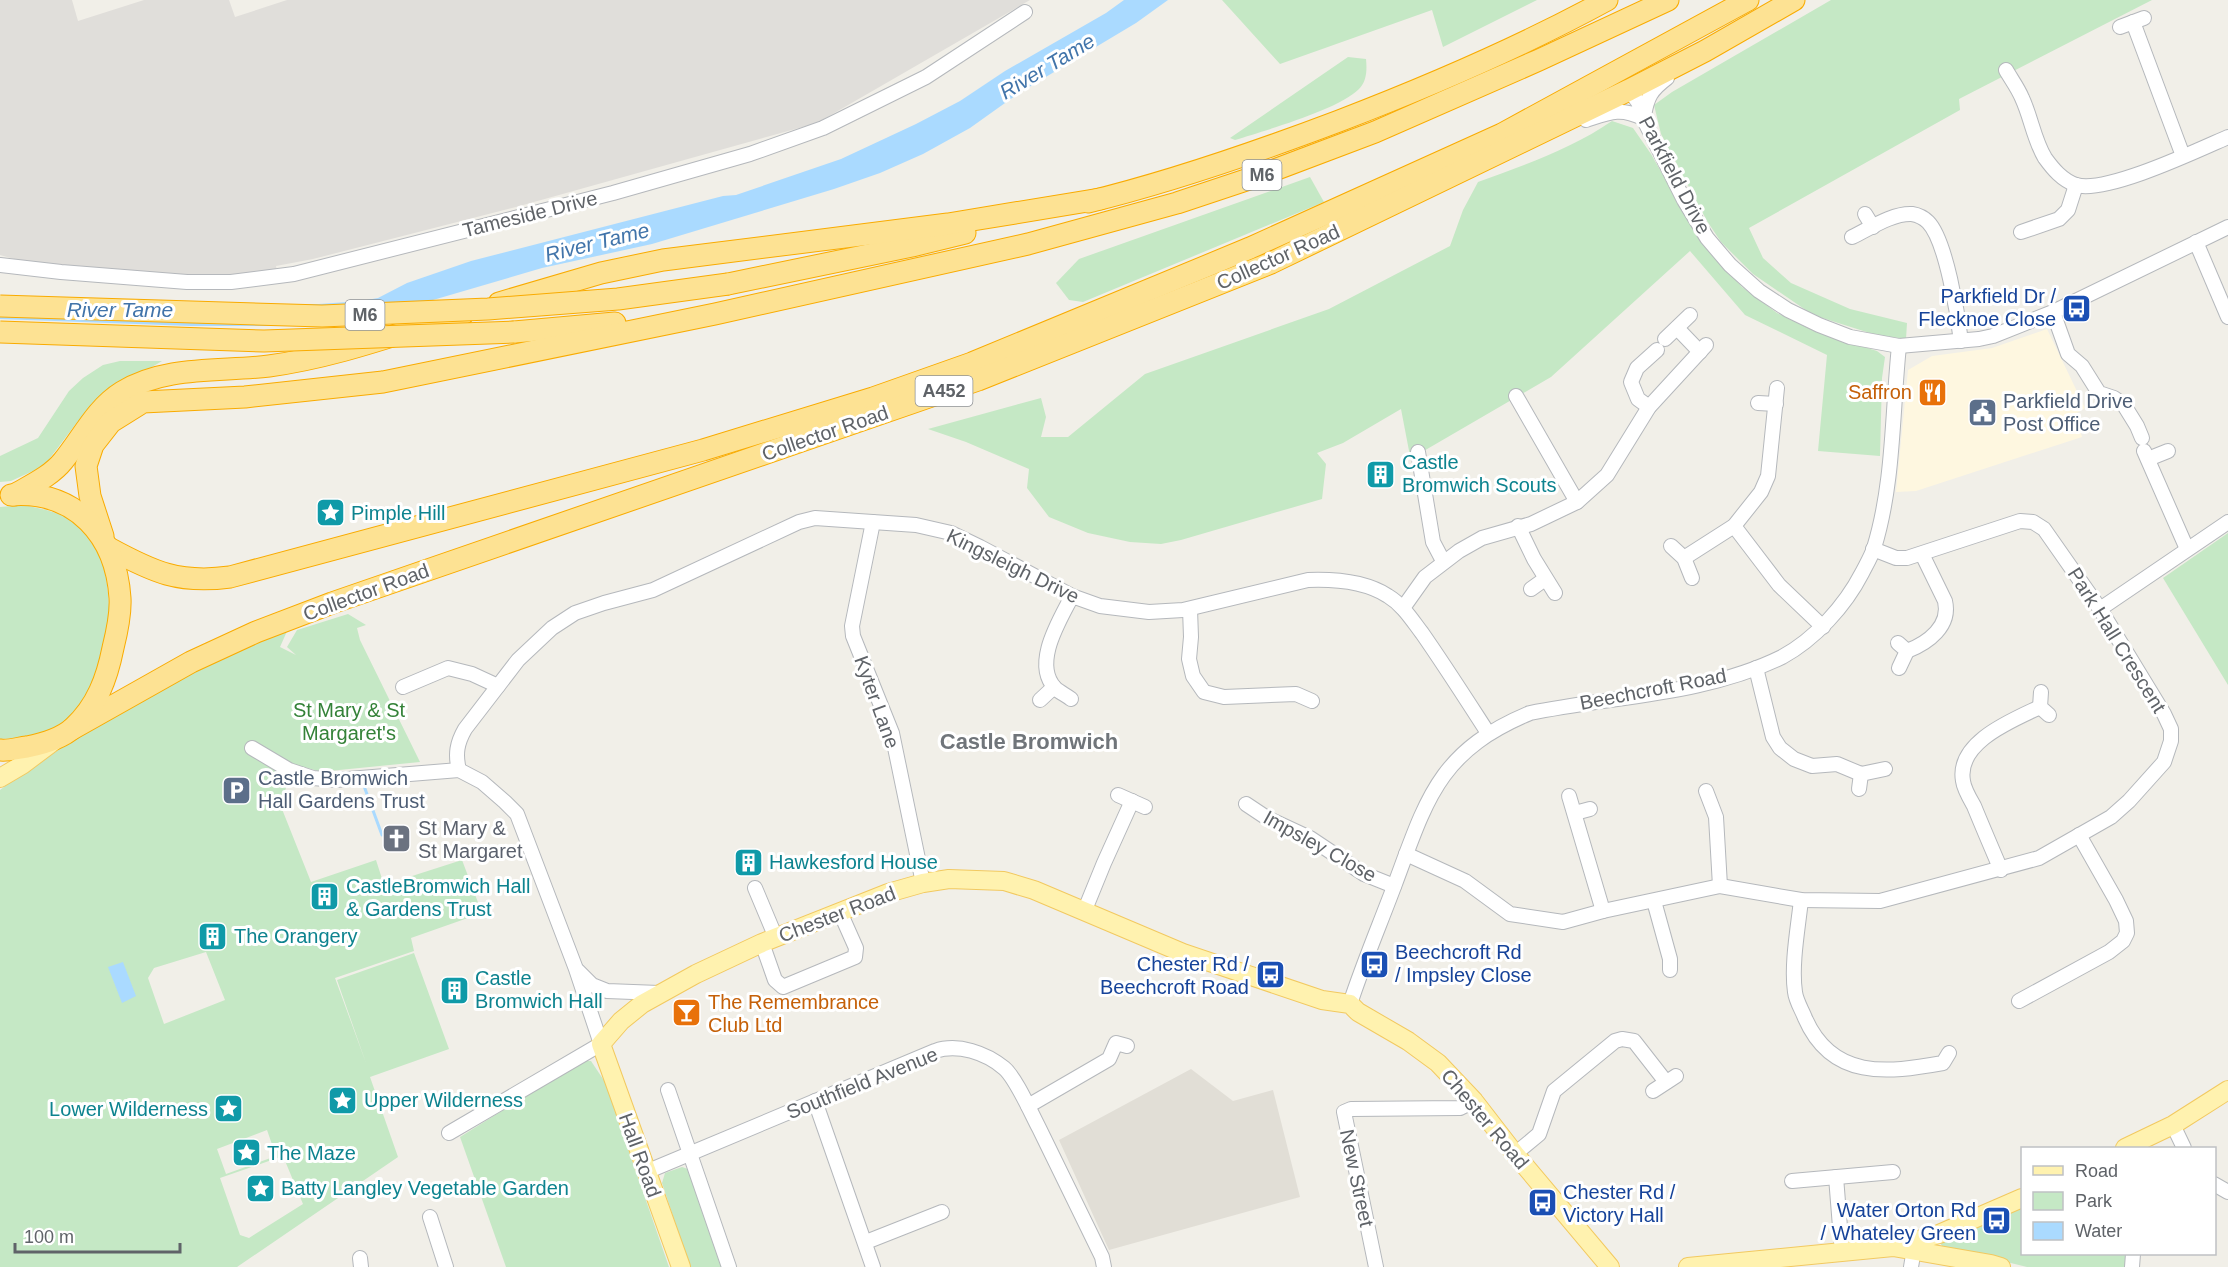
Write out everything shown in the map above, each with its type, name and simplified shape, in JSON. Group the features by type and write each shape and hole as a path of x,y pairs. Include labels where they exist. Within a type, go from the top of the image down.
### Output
{"highway":[{"name":"M6","path":"0,306 322,316 488,309 618,299 728,284 912,246 1101,199 1253,154 1403,96 1553,29 1607,0"},
{"name":"M6","path":"0,332 264,341 514,332 614,323 835,288 1028,244 1177,203 1261,176 1375,132 1668,0"},
{"name":"Collector Road","path":"106,542 151,570 182,579 208,580 230,577 703,450 873,398 972,363 1250,248 1502,134 1748,0"},
{"name":"Collector Road","path":"0,750 33,746 66,733 191,662 256,632 406,577 978,380 1271,263 1629,90 1705,51 1794,0"},
{"path":"1502,134 1534,127 1609,89 1629,90"},
{"path":"7,496 43,478 62,463 93,419 122,392 156,378 179,373 270,366 346,351 601,273 663,260 948,224 1101,199"},
{"path":"66,733 88,711 109,671 117,633 120,599 106,542 90,496 86,465 93,445 111,422 143,402 245,397 383,382 835,288"},
{"path":"7,496 42,497 70,506 81,513 106,542"}],"main road":[{"path":"0,778 66,733"},
{"name":"Chester Road","path":"601,1044 621,1021 642,1004 696,974 769,940 888,893 923,883 949,879 1004,881 1034,890 1183,953 1322,1000 1350,1004 1358,1012 1408,1041 1438,1063 1474,1101 1515,1154 1610,1267"},
{"name":"Hall Road","path":"601,1044 681,1267"},
{"path":"2142,1144 2228,1090"},
{"path":"1688,1267 1893,1247 1939,1234 2021,1198"},
{"path":"1893,1247 1913,1258 2001,1267"}],"street":[{"name":"Tameside Drive","path":"0,265 187,282 231,282 294,274 613,194 771,147 823,128 926,77 1025,12"},
{"path":"2132,22 2183,156"},
{"path":"1549,130 1616,111 1628,111 1643,118 1653,88 1705,51"},
{"path":"2006,70 2022,96 2043,155 2055,171 2076,185 2092,186 2118,180 2228,137"},
{"name":"Parkfield Drive","path":"1629,90 1638,102 1643,118 1684,200 1707,238 1730,265 1759,291 1788,310 1850,337 1899,346 1993,336 2053,312 2228,226"},
{"path":"2021,232 2060,219 2068,210 2076,185"},
{"path":"1865,214 1874,227"},
{"path":"1852,237 1898,216 1911,214 1920,216 1928,222 1935,233 1953,291 1961,341"},
{"path":"2196,242 2228,317"},
{"path":"2053,312 2068,354 2082,366 2099,393 2114,398 2124,405 2144,439 2187,549"},
{"path":"1649,407 1638,399 1631,382 1637,368 1690,315"},
{"path":"1403,608 1425,577 1443,561 1482,538 1531,524 1577,502 1607,475 1649,407 1703,348 1677,328"},
{"name":"Beechcroft Road","path":"1350,1004 1425,804 1444,772 1462,753 1506,722 1530,712 1689,687 1756,668 1784,656 1823,627 1853,590 1873,549 1888,484 1899,346"},
{"path":"1684,558 1734,526 1761,492 1768,476 1777,388"},
{"path":"1516,396 1521,418 1577,502"},
{"path":"1758,403 1776,404"},
{"path":"2144,439 2168,451"},
{"path":"1418,452 1433,542 1443,561"},
{"name":"Kingsleigh Drive","path":"459,770 455,756 459,740 465,729 518,660 552,628 575,614 604,603 653,590 799,522 815,518 915,525 951,533 1071,596 1100,606 1149,612 1190,609 1308,580 1329,579 1359,584 1388,595 1403,608 1447,668 1488,733"},
{"name":"Park Hall Crescent","path":"1406,854 1465,881 1510,914 1563,922 1719,886 1801,900 1880,901 2039,858 2111,816 2129,801 2164,762 2171,741 2171,729 2164,714 2100,609 2044,529 2033,522 2020,521 1907,558 1896,558 1873,549"},
{"name":"Kyter Lane","path":"873,522 854,612 852,636 892,733 923,883"},
{"path":"2100,609 2228,522"},
{"path":"1518,526 1545,579 1556,593"},
{"path":"1734,526 1779,585 1823,627"},
{"path":"1671,546 1684,558 1692,578"},
{"path":"1899,668 1902,647 1935,634 1945,621 1947,608 1945,601 1922,554"},
{"path":"1531,589 1545,579"},
{"path":"1071,596 1051,638 1047,654 1047,670 1054,687 1071,699"},
{"path":"1190,609 1189,659 1193,676 1204,692 1224,697 1296,694 1312,701"},
{"path":"403,687 448,668 472,674 498,686"},
{"path":"1756,668 1773,737 1780,748 1794,759 1812,766 1837,764 1862,774 1885,769"},
{"path":"1040,700 1054,687"},
{"path":"2001,870 1963,781 1964,764 1969,753 1981,740 2006,723 2043,705"},
{"path":"252,748 289,770 313,778 336,780 459,770 482,782 517,814 576,969 601,1044 449,1133"},
{"path":"1859,789 1862,774"},
{"path":"1706,791 1716,817 1719,886"},
{"path":"1084,912 1104,863 1139,804 1118,795"},
{"path":"1569,796 1603,911"},
{"name":"Impsley Close","path":"1246,804 1267,818 1310,838 1364,874 1394,886"},
{"path":"1575,813 1590,809"},
{"path":"2019,1001 2109,952 2123,941 2127,933 2126,921 2116,900 2079,835"},
{"path":"755,888 769,940 775,980 783,987 855,957 856,948 840,912"},
{"path":"1801,900 1796,949 1795,994 1809,1027 1823,1047 1838,1060 1856,1067 1879,1069 1948,1063"},
{"path":"1654,901 1675,962"},
{"path":"576,969 592,985 607,991 661,993"},
{"path":"1515,1154 1539,1134 1554,1092 1615,1041 1622,1039 1634,1041 1671,1079 1653,1092"},
{"path":"1028,1106 1109,1059 1116,1043 1127,1046"},
{"name":"Southfield Avenue","path":"646,1172 943,1048 968,1050 988,1057 1006,1070 1028,1106 1102,1257 1104,1267"},
{"path":"668,1090 729,1267"},
{"path":"815,1101 873,1267"},
{"name":"New Street","path":"1376,1267 1344,1112 1352,1109 1460,1108 1474,1101"},
{"path":"2173,1125 2183,1147"},
{"path":"1792,1181 1893,1172"},
{"path":"1836,1178 1842,1252"},
{"path":"866,1242 942,1211"},
{"path":"430,1217 446,1267"},
{"path":"438,1241 452,1237"}],"shaded area":[{"path":"0,0 72,0 78,21 144,0 229,0 235,17 287,0 1030,0 817,123 516,207 313,259 276,266 277,271 223,280 43,267 0,255"},
{"path":"2047,329 2085,408 2075,414 2082,437 1916,491 1896,492 1908,370 1932,356 1992,348"},
{"path":"1191,1069 1233,1101 1273,1090 1300,1197 1109,1250 1059,1140"}],"green space":[{"path":"1222,0 1537,0 1443,47 1432,10 1280,64"},
{"path":"1831,0 2152,0 1959,99 1960,110 1749,228 1763,258 1791,283 1850,309 1907,323 1906,339 1876,335 1813,315 1753,274 1721,242 1707,221 1661,134 1654,105 1672,92"},
{"path":"1348,57 1366,59 1365,79 1362,86 1349,97 1301,119 1235,140 1230,138"},
{"path":"1612,121 1633,128 1651,154 1698,237 1742,287 1777,313 1812,330 1877,351 1885,357 1882,378 1880,456 1818,451 1827,355 1745,315 1690,251 1551,377 1422,452 1410,456 1401,409 1343,443 1317,453 1326,464 1322,499 1181,540 1161,544 1130,542 1088,533 1049,517 1027,488 1029,469 966,442 928,429 1041,398 1046,417 1041,437 1068,437 1145,374 1329,309 1450,246 1463,210 1478,182 1564,148"},
{"path":"1310,177 1324,202 1083,302 1069,300 1056,283 1079,259"},
{"path":"120,361 162,361 78,421 44,466 11,481 0,482 0,456 38,438 69,391 83,378 103,365"},
{"path":"24,505 54,512 72,520 88,533 101,556 106,576 109,613 96,672 86,695 76,710 60,724 44,733 30,737 0,739 0,507"},
{"path":"2228,533 2228,685 2163,578"},
{"name":"St Mary & St Margaret's","path":"348,614 366,625 357,628 360,640 420,762 329,771 304,767 289,780 280,804 311,882 376,860 384,885 462,860 482,913 411,938 414,951 335,978 366,1063 337,980 414,953 449,1049 370,1077 398,1157 237,1267 0,1267 0,790 59,745 226,652 288,629 280,647 296,655 287,647 297,630","holes":["206,952 225,1000 164,1024 148,978 154,968","267,1130 276,1156 226,1174 217,1149","283,1156 303,1204 249,1238 240,1235 220,1178"]},
{"path":"582,1061 591,1061 605,1082 669,1267 506,1267 460,1137"},
{"path":"682,1167 688,1169 723,1267 690,1267 662,1183 665,1173"},
{"path":"2021,1206 2021,1255 2127,1255 2126,1267 2027,1267 1942,1246 1939,1241"}],"water":[{"name":"River Tame","path":"1124,0 1168,0 1136,23 1019,93 970,128 923,154 880,173 834,189 652,244 542,268 368,319 296,326 191,326 0,319 0,296 238,305 319,304 378,298 407,283 471,261 723,196 736,195 841,159 960,101 1005,71 1106,13"},
{"path":"123,962 136,996 122,1003 108,967"}],"waterway":[{"path":"364,786 382,835"}],"place":[{"name":"Parkfield Dr / Flecknoe Close","path":"2077,308"},
{"name":"Saffron","path":"1933,392"},
{"name":"Parkfield Drive Post Office","path":"1982,413"},
{"name":"Castle Bromwich Scouts","path":"1381,474"},
{"name":"Pimple Hill","path":"330,513"},
{"name":"Castle Bromwich Hall Gardens Trust","path":"237,790"},
{"name":"St Mary & St Margaret","path":"397,839"},
{"name":"Hawkesford House","path":"748,862"},
{"name":"CastleBromwich Hall & Gardens Trust","path":"325,897"},
{"name":"The Orangery","path":"213,936"},
{"name":"Beechcroft Rd / Impsley Close","path":"1374,964"},
{"name":"Chester Rd / Beechcroft Road","path":"1270,975"},
{"name":"Castle Bromwich Hall","path":"454,990"},
{"name":"The Remembrance Club Ltd","path":"687,1013"},
{"name":"Upper Wilderness","path":"343,1100"},
{"name":"Lower Wilderness","path":"229,1109"},
{"name":"The Maze","path":"246,1153"},
{"name":"Batty Langley Vegetable Garden","path":"260,1188"},
{"name":"Chester Rd / Victory Hall","path":"1542,1203"},
{"name":"Water Orton Rd / Whateley Green","path":"1997,1221"}],"district":[{"name":"Castle Bromwich","path":"1029,741"}]}
